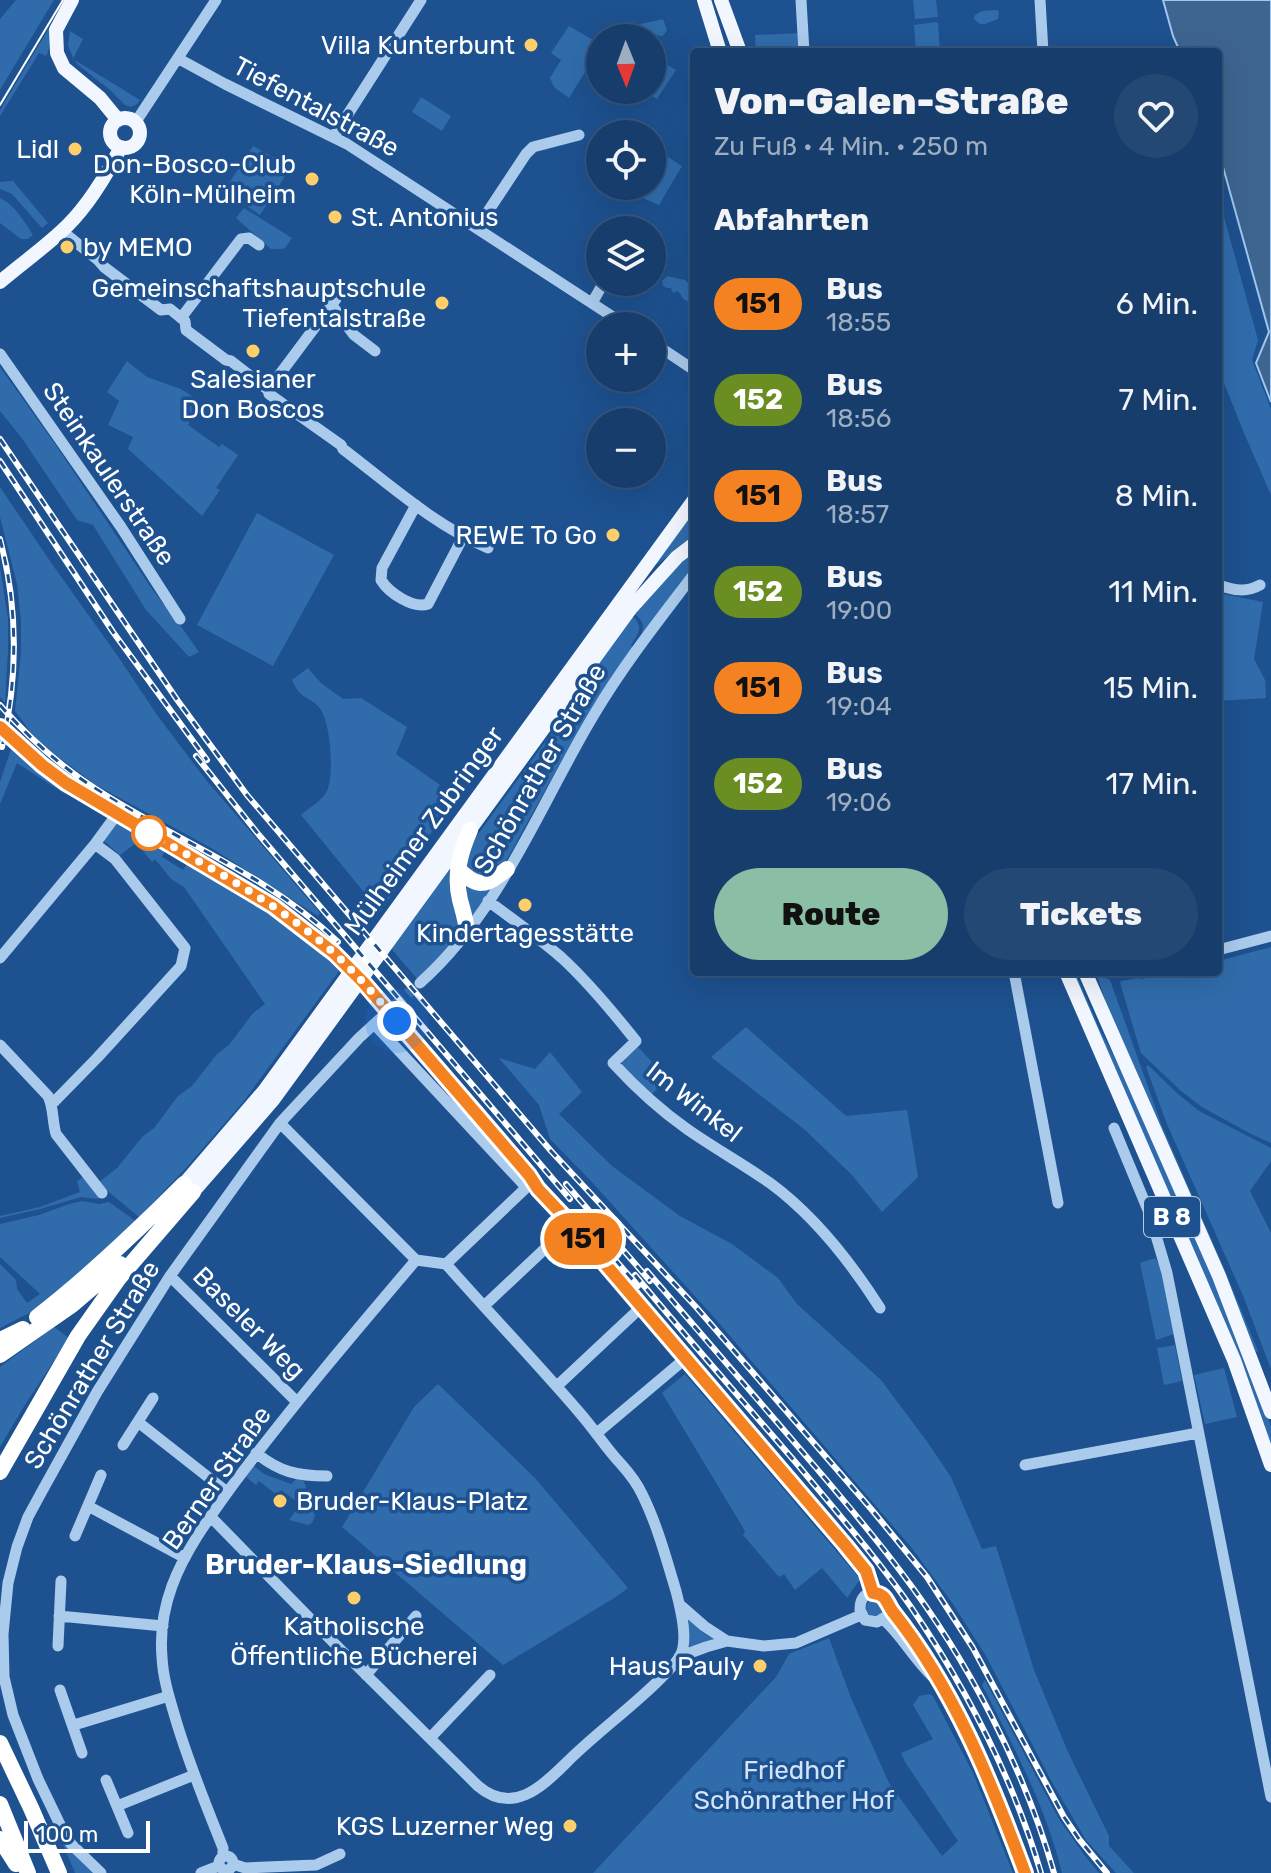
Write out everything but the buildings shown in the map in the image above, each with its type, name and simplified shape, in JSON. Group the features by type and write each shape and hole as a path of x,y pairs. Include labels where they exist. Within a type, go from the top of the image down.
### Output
{"highway":[{"path":"467,932 457,883 459,859 470,830"},
{"path":"458,869 480,884 491,882 507,869"},
{"path":"0,1342 23,1329 189,1190"},
{"path":"0,1355 72,1305 106,1277 189,1190"},
{"path":"0,1472 78,1336 119,1278 189,1190"},
{"path":"0,1743 59,1873"},
{"path":"0,1804 28,1873"},
{"path":"0,1839 21,1873"}],"main road":[{"path":"72,0 56,30 60,61 70,74 100,98 118,120"},
{"path":"704,0 719,48"},
{"path":"721,0 739,48"},
{"path":"127,118 135,123 140,133 137,142 121,147 114,143 110,135 112,126 118,120 127,118"},
{"path":"0,282 62,231 88,200 121,147"},
{"name":"Mülheimer Zubringer","path":"189,1190 690,505"},
{"name":"Mülheimer Zubringer","path":"189,1190 273,1100 631,608 677,557 690,547"},
{"name":"B 8","path":"1068,976 1234,1360 1271,1465"},
{"name":"B 8","path":"1087,976 1219,1276 1271,1412"}],"street":[{"path":"135,123 216,0"},
{"path":"334,136 421,0"},
{"path":"801,0 804,48"},
{"path":"1040,0 1043,48"},
{"name":"Tiefentalstraße","path":"179,59 334,136 606,312"},
{"path":"477,228 533,147 579,135"},
{"path":"62,231 161,310 170,309 185,321 186,330 416,505 463,537 488,548"},
{"path":"181,318 238,242 249,238 259,245"},
{"path":"592,303 596,296"},
{"path":"268,390 333,302 354,335 375,351"},
{"path":"666,351 690,367"},
{"name":"Steinkaulerstraße","path":"0,354 121,527 180,619"},
{"path":"416,505 382,568 381,580 389,590 413,604 428,604 463,537"},
{"name":"Schönrather Straße","path":"420,983 453,951 488,901 535,824 594,714 690,579"},
{"path":"1222,586 1238,591 1260,585"},
{"path":"0,727 66,783 273,906 334,953 475,1111 530,1185 571,1224 866,1571 873,1593"},
{"path":"0,958 117,814"},
{"path":"52,1104 181,966 185,948 115,859 95,844"},
{"name":"Im Winkel","path":"488,901 527,928 563,959 636,1041 613,1063 634,1086 685,1127 795,1204 858,1273 880,1308"},
{"path":"1222,949 1271,936"},
{"path":"1015,976 1058,1203"},
{"name":"Schönrather Straße","path":"101,1873 71,1844 38,1779 13,1715 4,1677 3,1634 8,1583 28,1517 97,1392 170,1276 280,1123 379,1020 530,1185"},
{"path":"0,1045 48,1096 56,1134 102,1193"},
{"path":"280,1123 416,1260 446,1264 557,1386 627,1470 642,1494 662,1544 680,1605 684,1639 679,1657"},
{"path":"1114,1128 1137,1181 1161,1250 1271,1797"},
{"path":"446,1264 530,1185"},
{"path":"484,1306 551,1243"},
{"name":"Berner Straße","path":"225,1862 223,1848 194,1775 169,1696 161,1655 166,1603 185,1558 227,1492 297,1402 416,1260"},
{"name":"Baseler Weg","path":"170,1276 297,1402"},
{"path":"557,1386 636,1312"},
{"path":"597,1433 686,1358"},
{"path":"123,1445 153,1398"},
{"path":"138,1422 227,1492"},
{"path":"1025,1465 1198,1433"},
{"path":"256,1453 273,1466 293,1474 327,1476"},
{"path":"75,1536 101,1475"},
{"path":"88,1506 185,1558"},
{"path":"211,1517 430,1738 485,1791 497,1796 523,1797 533,1792 640,1698 679,1657 727,1641"},
{"path":"58,1646 61,1581"},
{"path":"890,1608 884,1620 870,1622 861,1615 860,1604 863,1598 873,1593 887,1598 890,1608 939,1678 1002,1808 1025,1873"},
{"path":"680,1605 727,1641 764,1646 796,1643 861,1615"},
{"path":"59,1616 163,1626"},
{"path":"366,1675 416,1616"},
{"path":"884,1620 941,1684"},
{"path":"430,1738 490,1675"},
{"path":"60,1690 82,1753"},
{"path":"74,1725 169,1696"},
{"path":"117,1806 194,1775"},
{"path":"106,1780 128,1833"},
{"path":"201,1873 225,1862 245,1868 316,1865 340,1854"}],"green space":[{"path":"16,0 54,0 0,90 0,19"},
{"path":"913,0 936,0 938,17 915,19"},
{"path":"997,10 998,19 980,24 974,19 982,11"},
{"path":"55,18 46,56 39,53 0,116 0,110"},
{"path":"663,19 665,24 641,24"},
{"path":"938,23 940,48 916,48 914,25"},
{"path":"569,26 586,36 586,71 569,98 554,87 550,78 561,60 551,53"},
{"path":"70,31 83,39 73,58 68,45"},
{"path":"799,33 800,48 756,48 755,35"},
{"path":"74,60 140,100 131,107 125,105"},
{"path":"666,64 676,70 666,85"},
{"path":"421,97 451,116 442,131 412,112"},
{"path":"253,146 291,167 260,215 224,191"},
{"path":"668,157 682,166 666,193"},
{"path":"13,181 48,223 42,228 12,194 0,189 0,182"},
{"path":"0,198 23,219 33,235 28,239 21,239 0,223"},
{"path":"244,208 292,238 285,248 271,249 236,218"},
{"path":"1222,210 1258,340 1252,360 1271,409 1271,495 1222,378"},
{"path":"667,276 685,280 690,285 690,303 677,291 673,293 671,288 667,288"},
{"path":"127,361 147,377 181,389 199,401 188,425 219,447 222,444 238,455 202,516 128,449 133,437 108,425 119,401 107,392"},
{"path":"0,367 199,652 189,657 146,610 93,525 77,520 0,411"},
{"path":"0,487 157,715 206,780 320,913 318,916 213,849 96,785 32,734 15,711 21,621 17,584 0,517"},
{"path":"257,513 334,555 273,666 197,625"},
{"path":"690,514 690,540 649,570"},
{"path":"690,554 690,572 636,646 643,628 634,614 667,574"},
{"path":"0,567 8,619 5,703 0,697"},
{"path":"1222,594 1263,602 1254,659 1265,680 1266,698 1222,701"},
{"path":"632,616 639,626 631,645 634,649 564,756 504,865 484,880 465,868 468,848"},
{"path":"308,668 321,683 343,699 361,698 407,727 396,754 440,785 437,789 453,803 412,859 408,871 380,912 301,815 326,793 330,775 329,735 322,713 318,706 300,694 292,680"},
{"path":"11,749 65,794 17,763 0,804 0,782"},
{"path":"117,821 165,851 162,857 183,870 188,863 268,911 314,946 339,971 244,1101 139,1217 98,1183 117,1168 178,1096 192,1086 253,1013 265,1004 184,887 171,879 155,859 152,862 136,843 120,855 104,841"},
{"path":"451,863 462,932 418,980 390,947"},
{"path":"461,879 491,889 472,916"},
{"path":"1271,947 1271,1143 1202,1107 1141,1053 1120,983 1154,976 1222,976 1222,960"},
{"path":"1074,976 1077,976 1119,1066 1221,1295 1271,1426 1271,1447 1231,1337"},
{"path":"1097,976 1110,980 1162,1126 1226,1273 1256,1352 1224,1274 1109,1013"},
{"path":"746,1027 846,1116 907,1110 918,1177 882,1212 852,1175 805,1130 711,1057"},
{"path":"636,1047 662,1073 656,1083 659,1086 651,1096 622,1068 622,1061"},
{"path":"550,1052 582,1092 559,1114 612,1166 680,1216 732,1244 778,1278 797,1304 881,1380 926,1440 951,1477 982,1549 996,1546 1034,1670 1068,1752 1109,1836 1109,1846 1134,1873 1116,1873 1086,1840 986,1656 911,1547 712,1315 550,1139 539,1105 499,1058 535,1069"},
{"path":"1148,1065 1199,1111 1271,1148 1271,1161 1250,1191 1271,1233 1271,1369 1244,1298 1167,1124 1146,1067"},
{"path":"83,1177 101,1197 81,1197 0,1218 80,1192 77,1181"},
{"path":"82,1201 109,1202 137,1222 37,1309 0,1328 0,1264 16,1280 17,1289 27,1303 40,1294 0,1257 0,1224"},
{"path":"1155,1258 1160,1266 1174,1334 1156,1340 1140,1263"},
{"path":"54,1327 69,1338 0,1447 0,1367"},
{"path":"1175,1345 1182,1381 1164,1385 1157,1348"},
{"path":"1224,1368 1237,1417 1205,1424 1194,1375"},
{"path":"685,1374 860,1579 847,1598 822,1568 795,1590 784,1574 779,1577 743,1535 745,1531 662,1393"},
{"path":"438,1384 536,1479 628,1588 503,1665 342,1527 414,1407"},
{"path":"254,1466 264,1474 291,1484 297,1478 304,1481 315,1515 312,1523 308,1525 289,1520 300,1504 281,1490 277,1495 259,1481 256,1485 246,1477"},
{"path":"871,1599 879,1599 884,1608 882,1615 871,1617 866,1612 866,1604"},
{"path":"687,1618 698,1629 714,1639 688,1651"},
{"name":"Friedhof Schönrather Hof","path":"829,1638 851,1698 889,1783 942,1856 958,1841 901,1753 933,1739 913,1705 919,1696 933,1696 973,1773 1013,1873 593,1873 776,1677 789,1654"},
{"path":"985,1680 1059,1819 1099,1873 1062,1873 1038,1800 982,1685"},
{"path":"59,1835 96,1873 75,1873"}],"shaded area":[{"path":"1163,0 1271,0 1271,402 1256,363 1269,332 1222,163 1222,48 1178,48"}],"tunnel":[{"path":"383,1016 420,983"}],"tram line":[{"path":"0,105 63,0"}],"railway":[{"path":"0,439 178,701 247,795 551,1151 696,1307 927,1577 973,1648 1064,1817 1107,1873"},
{"path":"0,461 113,632 207,760"},
{"path":"0,539 10,590 14,643 11,695 2,747"},
{"path":"0,705 70,771 127,808 281,896 338,942"},
{"path":"196,756 259,835 570,1199"},
{"path":"566,1184 650,1281"},
{"path":"591,1232 638,1286"},
{"path":"647,1271 846,1503 888,1555 949,1641 1010,1754 1042,1833 1054,1873"},
{"path":"635,1275 797,1464 911,1607 951,1669 986,1735 1017,1803 1041,1873"}],"bus line":[{"name":"151","path":"0,727 66,783 273,906 334,953 363,982 845,1545 866,1571 873,1593 887,1598 890,1608 939,1678 957,1711 1002,1808 1025,1873"}],"place":[{"name":"Villa Kunterbunt","path":"531,45"},
{"name":"Lidl","path":"75,149"},
{"name":"Don-Bosco-Club Köln-Mülheim","path":"312,179"},
{"name":"St. Antonius","path":"335,217"},
{"name":"by MEMO","path":"67,247"},
{"name":"Gemeinschaftshauptschule Tiefentalstraße","path":"442,303"},
{"name":"Salesianer Don Boscos","path":"253,351"},
{"name":"REWE To Go","path":"613,535"},
{"name":"Kindertagesstätte","path":"525,905"},
{"name":"Bruder-Klaus-Platz","path":"280,1501"},
{"name":"Katholische Öffentliche Bücherei","path":"354,1598"},
{"name":"Haus Pauly","path":"760,1666"},
{"name":"KGS Luzerner Weg","path":"570,1826"}],"district":[{"name":"Bruder-Klaus-Siedlung","path":"366,1564"}],"route":[{"path":"149,833 273,906 302,927 334,953 397,1021"}]}
